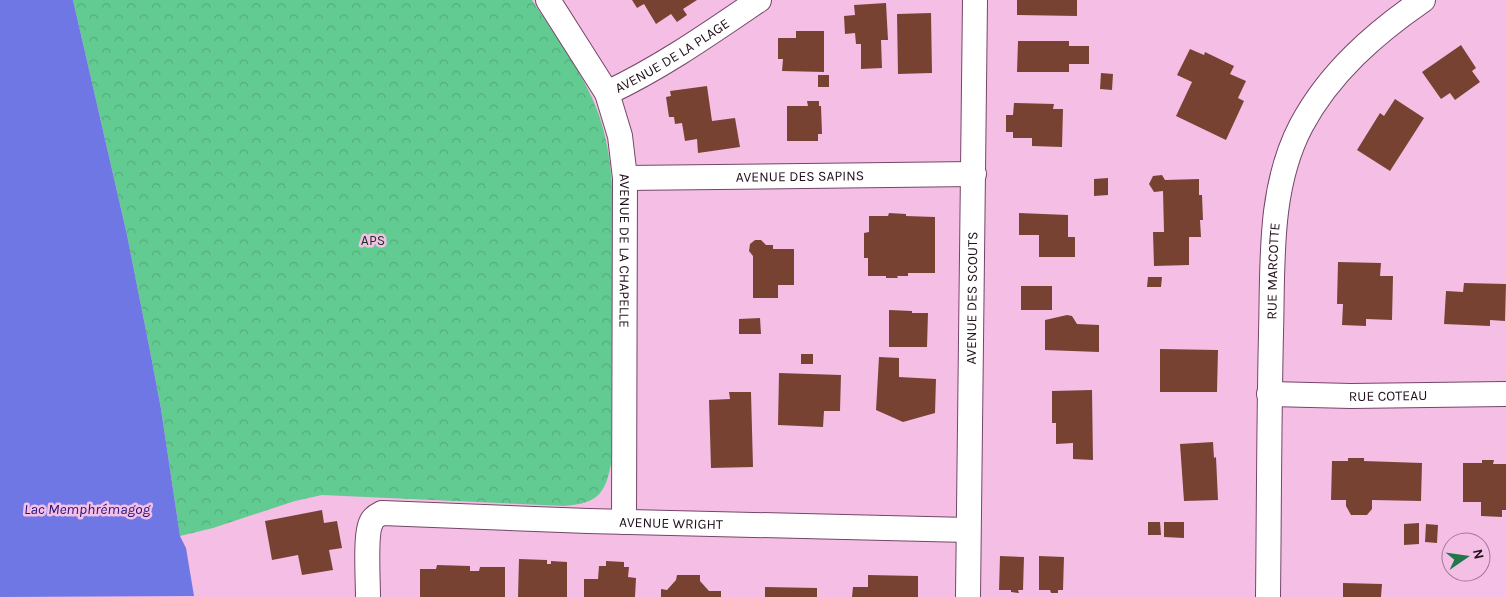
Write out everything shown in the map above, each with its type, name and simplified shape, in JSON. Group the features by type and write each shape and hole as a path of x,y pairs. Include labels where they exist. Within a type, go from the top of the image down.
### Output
{"street":[{"name":"AVENUE DE LA CHAPELLE","path":"548,0 607,93 620,136 625,178 624,522"},
{"name":"AVENUE DE LA PLAGE","path":"607,93 642,77 759,0"},
{"name":"AVENUE DES SCOUTS","path":"968,597 975,0"},
{"name":"RUE MARCOTTE","path":"1268,597 1270,394 1275,212 1281,182 1289,154 1300,127 1315,101 1353,56 1423,0"},
{"name":"AVENUE DES SAPINS","path":"625,178 974,174"},
{"name":"RUE COTEAU","path":"1270,394 1351,396 1506,394"},
{"name":"AVENUE WRIGHT","path":"368,597 368,534 370,523 382,513 390,512 624,522 968,530"}],"green space":[{"name":"APS","path":"73,0 532,0 586,85 599,115 609,156 613,197 611,464 606,483 598,496 585,503 565,506 322,495 295,501 213,528 180,536 161,409 127,235"}],"water":[{"name":"Lac Memphrémagog","path":"0,0 73,0 127,235 161,409 180,536 186,548 194,596 0,597"}],"building":[{"path":"632,0 697,0 683,9 687,15 677,22 671,14 656,24 644,4 637,8"},
{"path":"1017,0 1077,0 1077,16 1017,15"},
{"path":"886,3 888,40 881,40 882,68 861,69 861,44 856,44 855,33 845,34 844,16 855,15 854,5"},
{"path":"931,13 932,73 898,74 897,14"},
{"path":"796,31 824,31 824,72 782,71 783,59 778,59 778,38 796,38"},
{"path":"1018,41 1069,41 1069,46 1089,46 1089,64 1069,64 1069,72 1017,72"},
{"path":"1461,45 1476,68 1472,71 1480,82 1455,100 1450,93 1441,99 1422,72"},
{"path":"1190,49 1204,55 1205,52 1234,66 1230,74 1246,81 1238,98 1244,101 1226,140 1176,116 1192,82 1177,75"},
{"path":"1101,73 1113,74 1112,90 1100,89"},
{"path":"818,75 829,75 829,87 818,87"},
{"path":"707,86 712,121 735,118 740,147 698,153 697,139 685,141 682,123 675,124 674,117 669,117 666,97 671,96 670,91"},
{"path":"1395,99 1424,118 1390,171 1357,150 1380,113 1384,116"},
{"path":"807,101 819,101 819,106 821,106 822,134 818,134 818,141 787,141 787,106 808,106"},
{"path":"1014,103 1054,104 1053,109 1063,109 1062,147 1032,146 1032,138 1013,138 1013,132 1006,132 1006,115 1013,115"},
{"path":"1162,175 1165,180 1199,179 1199,195 1202,195 1203,220 1200,220 1201,237 1189,237 1189,265 1154,266 1153,232 1164,232 1163,191 1154,192 1149,184 1153,176"},
{"path":"1108,178 1108,195 1094,196 1094,179"},
{"path":"889,213 906,214 906,216 935,217 935,273 908,273 908,276 897,276 898,278 868,276 868,258 864,258 864,233 869,232 869,216 888,216"},
{"path":"1019,213 1068,215 1068,237 1075,237 1075,257 1039,257 1039,235 1019,235"},
{"path":"755,240 761,240 766,245 773,245 773,249 794,249 794,285 778,285 778,298 753,298 753,256 749,251 750,244"},
{"path":"1338,262 1381,263 1380,276 1393,276 1392,320 1366,319 1366,326 1342,325 1343,304 1337,304"},
{"path":"1148,277 1162,277 1161,287 1147,287"},
{"path":"1464,283 1506,284 1505,321 1490,320 1490,326 1444,324 1446,291 1463,292"},
{"path":"1021,286 1052,286 1052,310 1021,310"},
{"path":"889,310 928,313 927,347 889,347"},
{"path":"1067,315 1072,316 1077,324 1099,325 1099,352 1045,350 1045,320"},
{"path":"760,318 761,334 739,334 739,319"},
{"path":"1160,349 1218,350 1217,392 1160,392"},
{"path":"801,354 813,354 813,364 801,364"},
{"path":"879,357 899,358 899,377 936,379 935,413 903,422 876,410"},
{"path":"779,373 841,375 840,411 824,411 823,427 778,425"},
{"path":"1092,390 1093,460 1073,459 1073,443 1056,444 1056,423 1052,423 1052,391"},
{"path":"729,392 751,392 753,467 711,468 709,400 730,399"},
{"path":"1213,442 1214,458 1216,457 1218,500 1184,501 1180,444"},
{"path":"1348,458 1364,458 1364,461 1422,463 1421,501 1372,500 1372,509 1367,515 1351,515 1346,506 1346,500 1331,500 1332,461 1348,461"},
{"path":"1482,460 1494,460 1493,464 1506,464 1506,510 1502,510 1502,517 1481,516 1481,502 1463,502 1463,463 1482,463"},
{"path":"322,510 324,523 337,521 342,548 329,550 333,570 302,575 298,555 272,560 265,521"},
{"path":"1148,522 1160,522 1161,535 1148,535"},
{"path":"1164,522 1184,522 1184,538 1164,537"},
{"path":"1419,523 1419,544 1404,545 1404,524"},
{"path":"1426,524 1438,525 1437,543 1425,542"},
{"path":"1000,556 1024,557 1023,590 1018,590 1019,593 1011,592 1011,590 999,590"},
{"path":"1039,556 1064,557 1063,590 1058,590 1058,593 1051,593 1050,590 1039,590"},
{"path":"519,559 547,560 547,564 551,564 551,561 567,562 567,597 518,597"},
{"path":"606,561 624,562 624,567 629,567 628,577 636,578 635,597 584,597 584,579 598,579 599,566 606,566"},
{"path":"437,565 470,566 470,571 479,571 480,567 505,567 505,597 420,597 420,569 436,569"},
{"path":"677,575 700,575 700,581 709,591 721,591 721,597 661,597 661,589 667,590 676,580"},
{"path":"868,575 918,576 918,597 852,597 853,587 868,587"},
{"path":"1343,583 1382,584 1381,597 1343,597"},
{"path":"765,587 817,588 817,597 765,597"}]}
